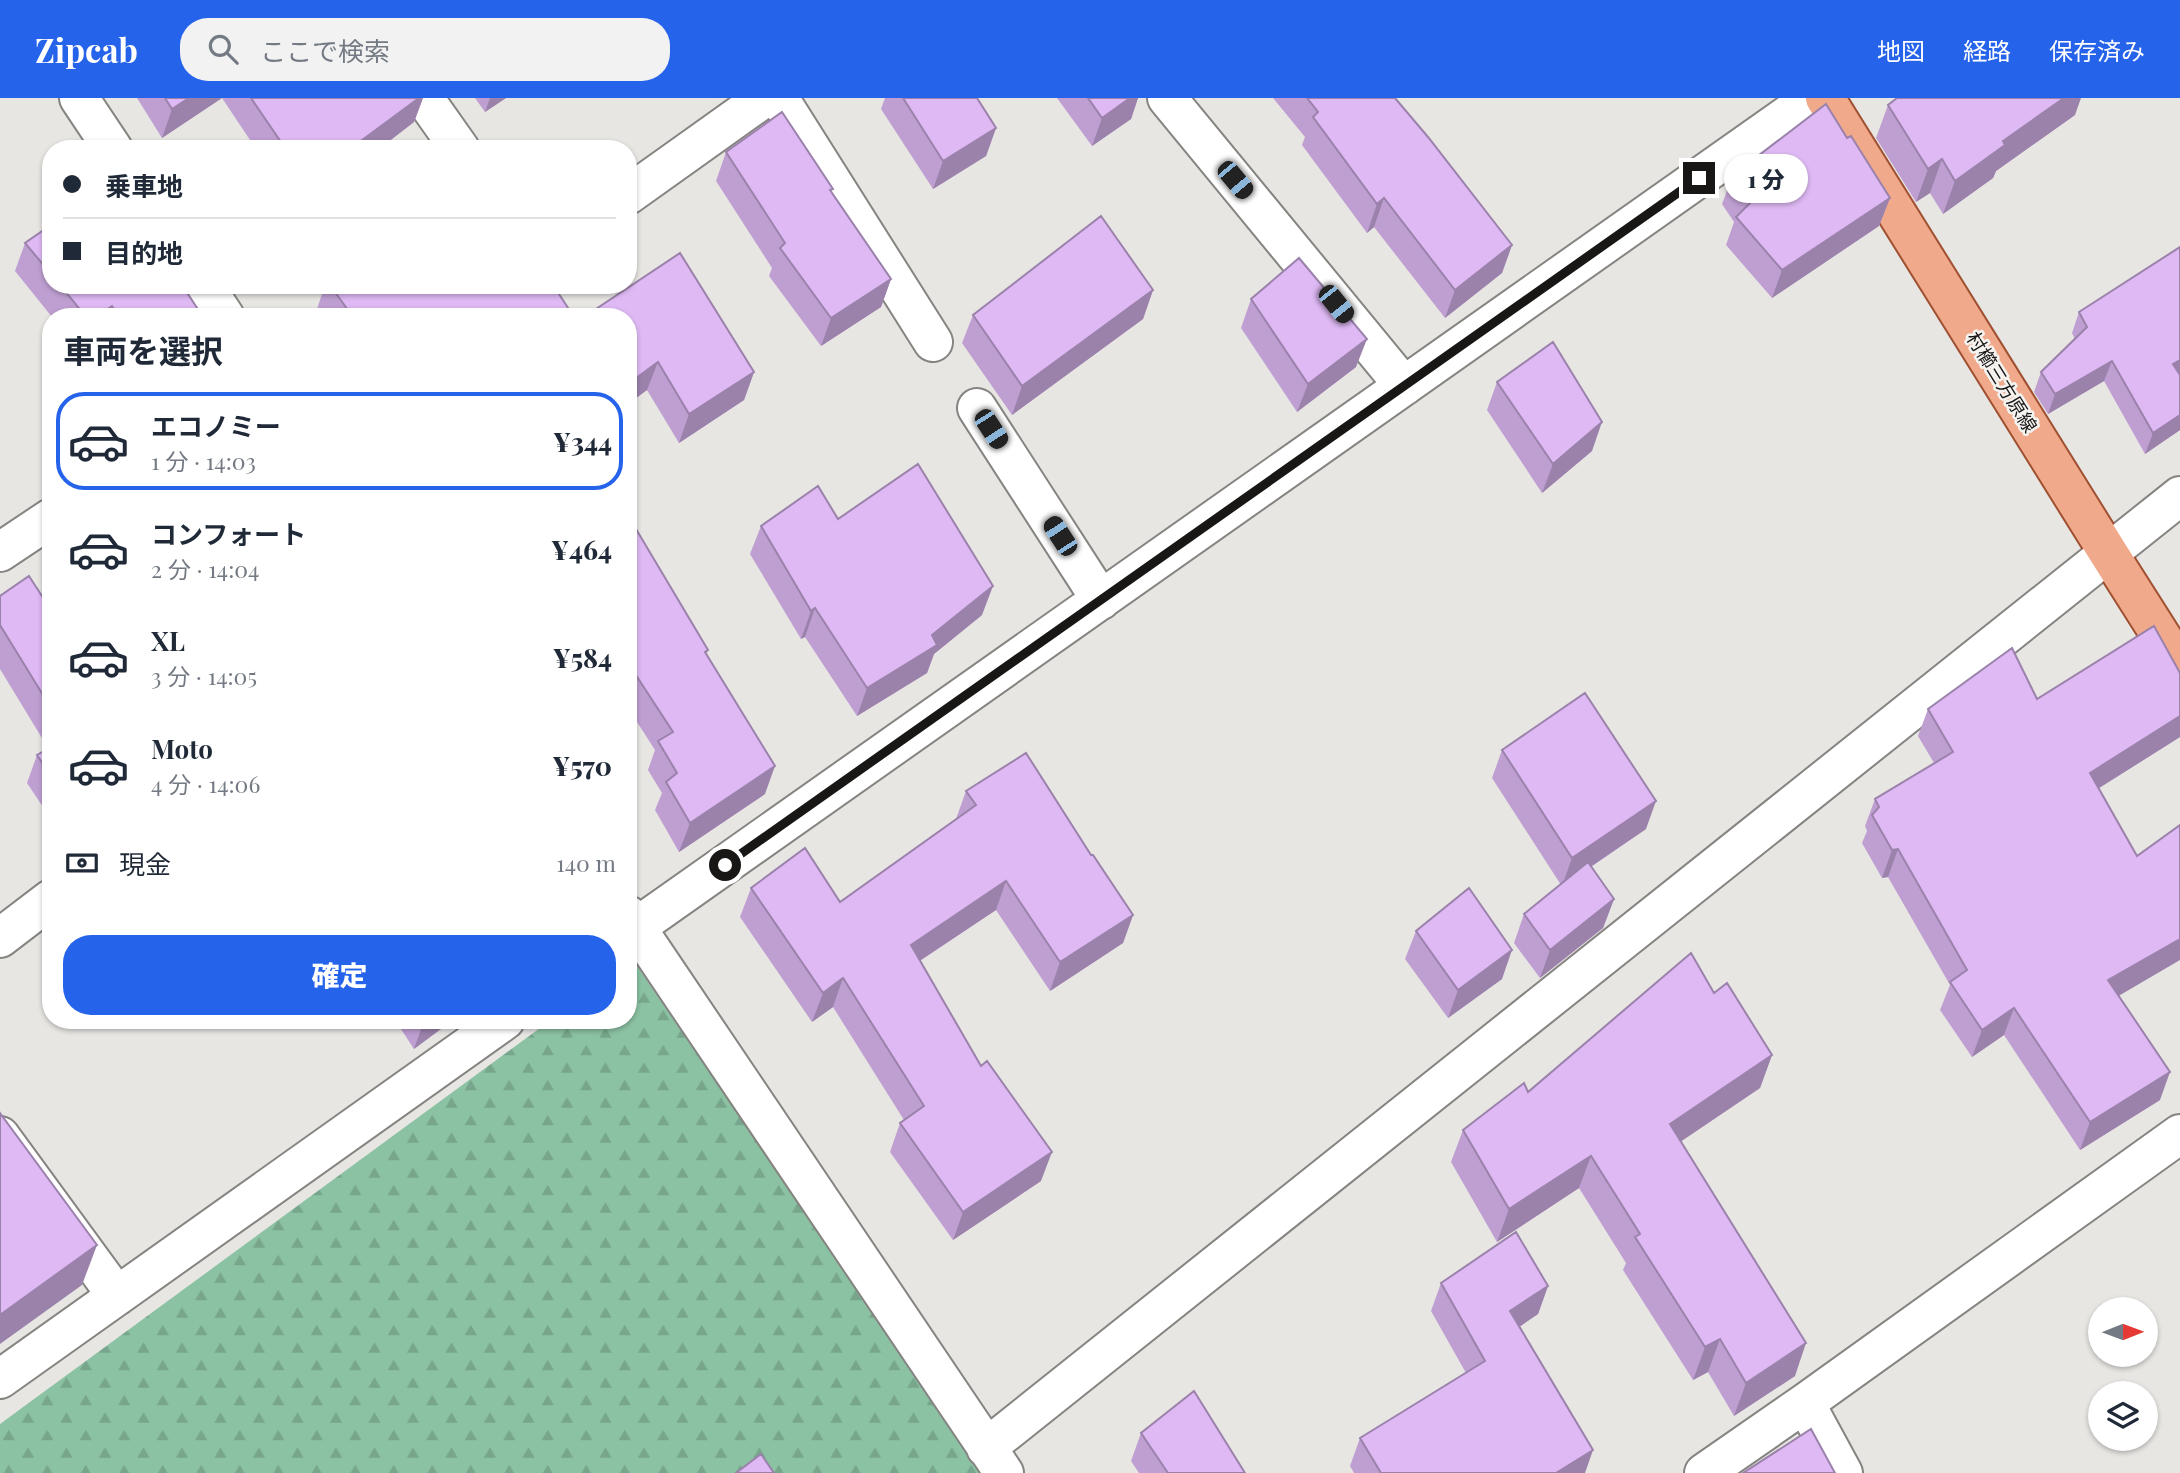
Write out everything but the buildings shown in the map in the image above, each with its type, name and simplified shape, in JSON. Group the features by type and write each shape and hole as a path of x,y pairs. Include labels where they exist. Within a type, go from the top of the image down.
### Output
{"main road":[{"name":"村櫛三方原線","path":"1825,98 2180,666"}],"street":[{"path":"79,98 107,140"},
{"path":"424,98 454,140"},
{"path":"637,189 764,98"},
{"path":"779,98 933,342"},
{"path":"1167,98 1404,386"},
{"path":"637,921 1101,600 1812,98"},
{"path":"977,408 1101,600"},
{"path":"637,934 995,1460 2180,496"},
{"path":"0,552 42,524"},
{"path":"0,938 42,906"},
{"path":"0,1380 492,1029"},
{"path":"1704,1473 2180,1134"},
{"path":"0,1136 117,1296"},
{"path":"1805,1403 1843,1473"}],"green space":[{"path":"637,966 984,1473 0,1473 0,1424 539,1029 637,1029"}],"route":[{"path":"725,865 1699,178"}]}
